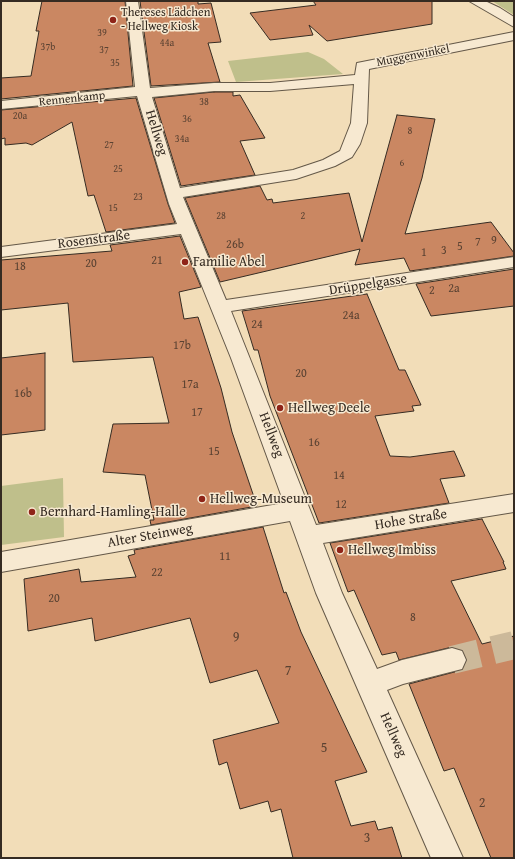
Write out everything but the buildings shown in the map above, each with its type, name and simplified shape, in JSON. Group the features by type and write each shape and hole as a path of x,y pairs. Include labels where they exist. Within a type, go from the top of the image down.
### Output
{"street":[{"name":"Hellweg","path":"132,1 144,92 174,194 221,308 299,510 307,536 329,593 447,858"},
{"path":"475,1 496,11 514,23"},
{"name":"Muggenwinkel","path":"174,194 296,174 329,163 346,154 352,144 359,123 362,73 514,36"},
{"name":"Rennenkamp","path":"1,105 214,87 270,87 362,73"},
{"name":"Rosenstraße","path":"1,252 187,228"},
{"name":"Drüppelgasse","path":"221,308 514,262"},
{"name":"Hohe Straße","path":"307,536 514,503"},
{"name":"Alter Steinweg","path":"1,562 299,510"},
{"path":"370,684 402,672 452,660"}],"green space":[{"path":"492,1 514,1 514,15"},
{"path":"308,52 324,59 343,74 236,82 228,61"},
{"name":"Bernhard-Hamling-Halle","path":"63,478 64,537 1,545 1,486"}],"tunnel":[{"path":"452,660 514,645"}],"place":[{"name":"Thereses Lädchen - Hellweg Kiosk","path":"113,20"},
{"name":"Familie Abel","path":"185,262"},
{"name":"Hellweg Deele","path":"280,408"},
{"name":"Hellweg-Museum","path":"202,499"},
{"name":"Bernhard-Hamling-Halle","path":"32,512"},
{"name":"Hellweg Imbiss","path":"340,550"}]}
